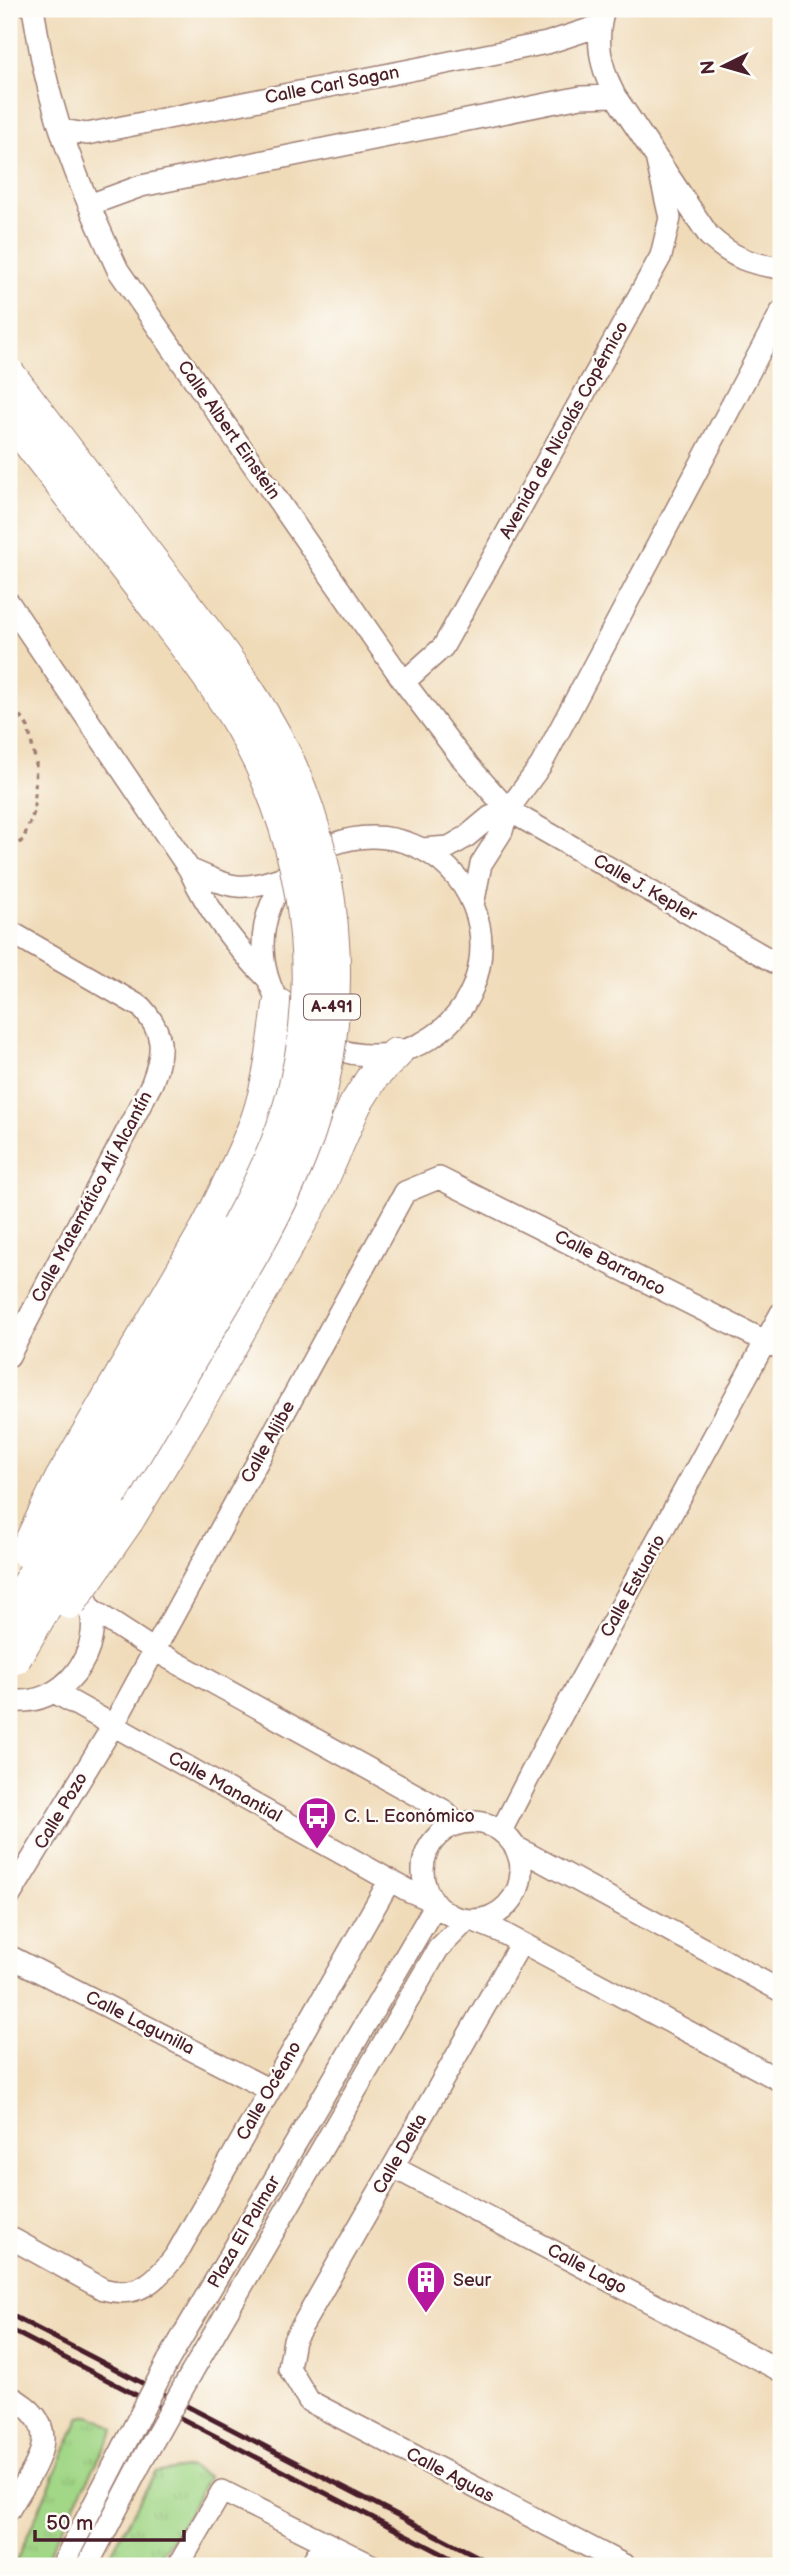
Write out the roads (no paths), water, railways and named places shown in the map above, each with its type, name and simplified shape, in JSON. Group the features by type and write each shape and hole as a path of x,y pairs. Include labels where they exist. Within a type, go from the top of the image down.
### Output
{"highway":[{"name":"A-491","path":"9,374 213,639 274,733 290,766 316,837 330,913 334,987 326,1057 316,1108 279,1204 12,1664"},
{"name":"A-491","path":"9,417 203,670 242,729 264,772 286,827 302,898 308,965 307,1004 297,1075 289,1110 261,1180 83,1492 9,1615"},
{"path":"9,1598 13,1578 61,1479 208,1226 240,1160 257,1119 272,1062 273,992"},
{"path":"12,1664 50,1631 128,1520 315,1197 355,1105 374,1075 396,1054"}],"street":[{"name":"Calle Albert Einstein","path":"33,9 45,74 62,130 89,205 118,270 404,682 460,756 508,810"},
{"name":"Calle Carl Sagan","path":"62,130 87,134 547,43 602,17"},
{"path":"602,17 600,57 606,78 615,96 709,236 722,248 749,263 781,268"},
{"path":"89,205 154,183 581,97 615,96"},
{"name":"Avenida de Nicolás Copérnico","path":"404,682 443,647 661,256 670,218 656,157"},
{"path":"473,905 481,864 502,831 508,810 541,765 781,312"},
{"path":"9,603 189,869 197,886 244,956 301,1031 330,1048 362,1056 396,1054 420,1045 442,1031 459,1013 472,991 479,967 481,941 477,916 468,893 453,872 428,852 400,839 369,836 338,841 310,855 287,876 272,899 264,924 262,951 273,992"},
{"path":"421,849 449,847 490,817 508,810"},
{"name":"Calle J. Kepler","path":"508,810 781,966"},
{"path":"189,869 229,886 254,887 287,876"},
{"name":"Calle Matemático Alí Alcantín","path":"9,931 141,1007 153,1020 159,1034 159,1064 152,1083 9,1356"},
{"name":"Calle Barranco","path":"439,1178 774,1345"},
{"name":"Calle Aljibe","path":"114,1724 405,1192 439,1178"},
{"name":"Calle Estuario","path":"508,1839 555,1728 774,1345 781,1313"},
{"path":"9,1553 34,1554 53,1561 70,1573 83,1590 91,1609 93,1629 90,1648 82,1665 70,1680 54,1692 35,1699 9,1700"},
{"path":"91,1609 154,1650 443,1810 457,1824"},
{"name":"Calle Manantial","path":"54,1692 434,1902"},
{"name":"Calle Pozo","path":"9,1897 114,1724"},
{"path":"781,1991 480,1822 457,1824 437,1836 425,1856 423,1879 434,1902 445,1912 521,1943 781,2081"},
{"path":"470,1920 499,1911 514,1895 521,1875 519,1860 508,1839"},
{"name":"Calle Océano","path":"9,2237 103,2290 118,2294 136,2290 157,2277 176,2255 390,1880"},
{"name":"Plaza El Palmar","path":"62,2566 168,2361 434,1902"},
{"name":"Plaza El Palmar","path":"87,2566 192,2372 438,1949 470,1920"},
{"name":"Calle Delta","path":"289,2368 294,2340 521,1943"},
{"name":"Calle Lagunilla","path":"9,1956 270,2090"},
{"name":"Calle Lago","path":"393,2167 781,2371"},
{"name":"Calle Aguas","path":"289,2368 309,2401 626,2566"},
{"path":"9,2396 41,2422 43,2438 40,2455 9,2510"},
{"path":"178,2566 222,2491 373,2566"},
{"path":"310,2566 324,2542"}],"railway":[{"path":"9,2314 496,2566"},
{"path":"9,2329 466,2566"}],"place":[{"name":"C. L. Económico","path":"317,1850"},
{"name":"Seur","path":"426,2314"}]}
